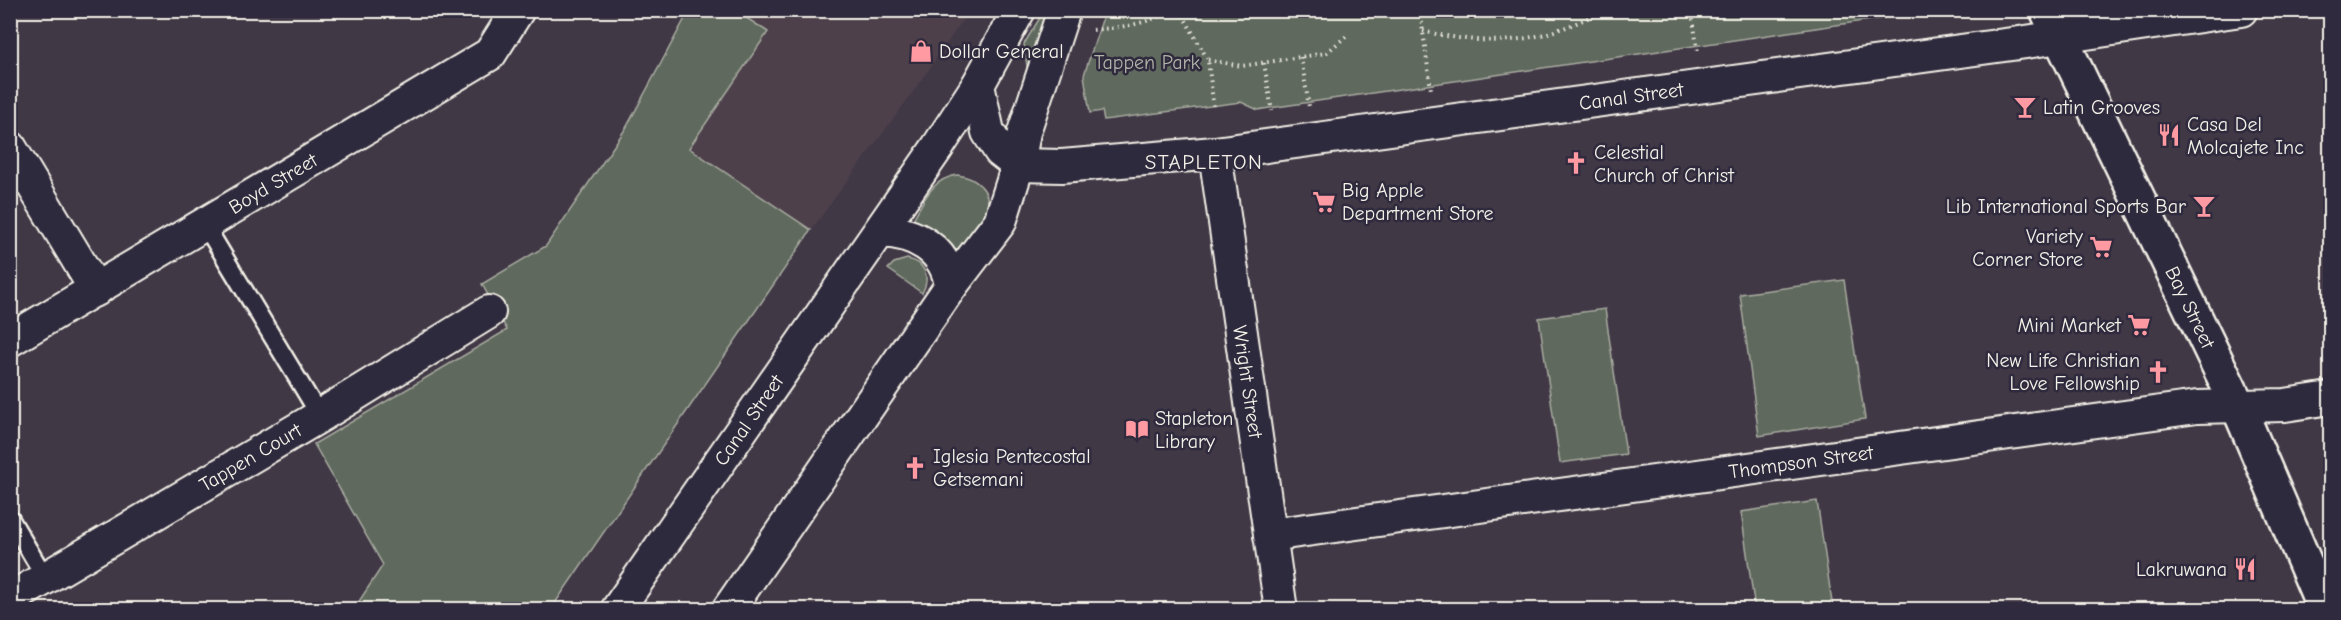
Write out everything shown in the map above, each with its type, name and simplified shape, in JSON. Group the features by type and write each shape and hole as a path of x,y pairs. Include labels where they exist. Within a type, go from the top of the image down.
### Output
{"main road":[{"name":"Bay Street","path":"2053,24 2238,406 2325,609"}],"street":[{"name":"Boyd Street","path":"10,340 490,54 518,10"},
{"name":"Canal Street","path":"617,609 880,231 978,85 1019,10"},
{"path":"728,609 951,286 1000,222 1018,165 1024,132 1064,10"},
{"name":"Canal Street","path":"1018,165 1062,166 1215,153 2053,24 2241,10"},
{"path":"978,85 988,132 1000,151 1018,165"},
{"path":"10,147 96,290"},
{"name":"Wright Street","path":"1215,153 1281,609"},
{"path":"880,231 906,234 938,254 949,271 951,286"},
{"name":"Tappen Court","path":"10,599 320,416 489,312"},
{"name":"Thompson Street","path":"1270,535 2197,407 2285,405 2331,398"}],"lane":[{"path":"205,225 320,416"},
{"path":"10,518 45,579"}],"path":[{"path":"1093,30 1152,21 1170,10"},
{"path":"1180,10 1208,60 1214,110"},
{"path":"1420,10 1431,90"},
{"path":"1423,31 1478,42 1533,37 1555,31 1605,10"},
{"path":"1656,10 1692,14 1724,10"},
{"path":"1692,14 1698,53"},
{"path":"1208,60 1242,66 1326,53 1349,34"},
{"path":"1301,57 1309,107"},
{"path":"1264,63 1272,112"}],"shaded area":[{"path":"736,11 969,11 913,92 811,230 689,148 768,32"}],"green space":[{"name":"Tappen Park","path":"1105,10 1932,11 1258,110 1241,102 1104,120 1102,111 1090,113 1084,75"},
{"path":"689,11 736,11 768,32 689,148 811,230 551,609 354,609 383,565 314,444 507,330 482,284 546,246 626,128"},
{"path":"1044,11 1052,11 1028,73 1024,44"},
{"path":"957,175 970,178 981,186 988,203 979,226 959,249 953,251 911,223 934,186 948,177"},
{"path":"907,259 918,263 925,271 926,281 922,293 888,269 894,263"},
{"path":"1844,280 1865,419 1759,436 1740,294"},
{"path":"1605,309 1626,454 1560,463 1539,318"},
{"path":"1817,501 1833,609 1755,609 1741,512"}],"place":[{"name":"Dollar General","path":"921,51"},
{"name":"Latin Grooves","path":"2025,107"},
{"name":"Casa Del Molcajete Inc","path":"2169,135"},
{"name":"Celestial Church of Christ","path":"1576,163"},
{"name":"Big Apple Department Store","path":"1324,202"},
{"name":"Lib International Sports Bar","path":"2204,206"},
{"name":"Variety Corner Store","path":"2101,247"},
{"name":"Mini Market","path":"2139,325"},
{"name":"New Life Christian Love Fellowship","path":"2158,372"},
{"name":"Stapleton Library","path":"1137,429"},
{"name":"Iglesia Pentecostal Getsemani","path":"915,468"},
{"name":"Lakruwana","path":"2245,569"}],"district":[{"name":"STAPLETON","path":"1204,162"}]}
